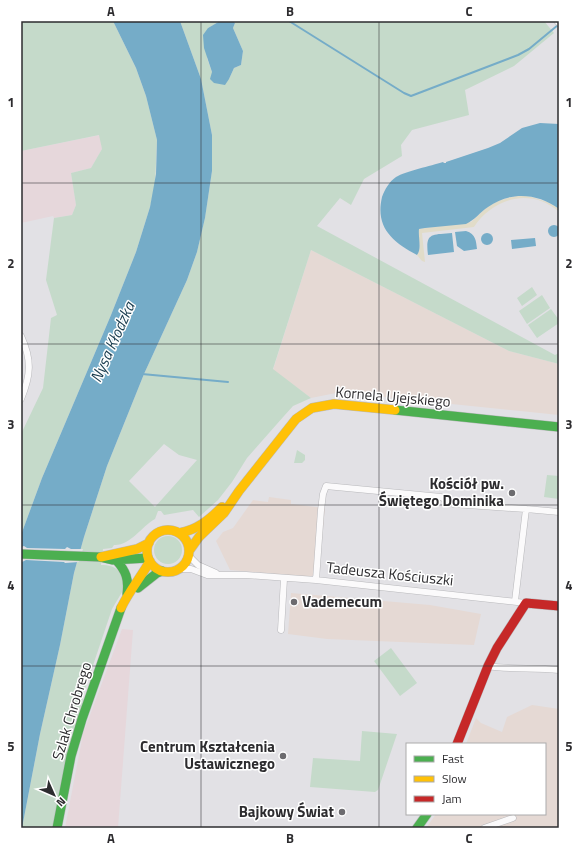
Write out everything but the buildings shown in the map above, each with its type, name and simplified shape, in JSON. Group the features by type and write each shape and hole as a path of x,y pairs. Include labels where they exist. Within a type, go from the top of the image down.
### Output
{"main road":[{"name":"Kornela Ujejskiego","path":"189,553 199,537 224,513 239,491 296,419 307,410 334,404 559,427"},
{"name":"Kornela Ujejskiego","path":"179,533 186,533 202,526 239,491"},
{"path":"163,530 179,533 187,542 189,553 184,563 178,569 162,571 155,567 149,559 147,553 149,543 152,537 163,530"},
{"path":"108,558 137,550 149,543"},
{"path":"21,554 149,559"},
{"path":"108,558 122,567 127,575 129,583 127,595"},
{"name":"Szlak Chrobrego","path":"57,828 78,732 115,624 127,595 142,576 149,559"},
{"name":"Szlak Chrobrego","path":"123,606 143,583 162,571"},
{"path":"457,743 488,666 497,648 526,602"},
{"name":"Tadeusza Kościuszki","path":"526,602 559,606"},
{"path":"417,828 427,815"}],"street":[{"path":"21,336 28,358 29,376 21,399"},
{"path":"316,580 323,494 326,486 441,497 453,504 559,512"},
{"path":"515,601 526,509"},
{"name":"Tadeusza Kościuszki","path":"189,553 198,565 217,574"},
{"name":"Tadeusza Kościuszki","path":"178,569 191,569 207,574 316,580 526,602"},
{"path":"281,630 284,579"},
{"path":"488,666 559,670"},
{"path":"484,828 513,818"}],"shaded area":[{"path":"100,135 102,149 91,168 71,173 76,205 72,215 54,218 53,216 21,223 21,151"},
{"path":"311,250 509,351 559,364 559,415 341,392 311,398 273,370"},
{"path":"269,497 291,500 291,504 325,508 319,572 310,577 230,570 216,541 223,532 233,528 253,500 268,502"},
{"path":"291,593 430,605 481,614 474,645 327,639 288,634"},
{"path":"122,629 133,630 118,828 65,828 83,734"},
{"path":"532,705 559,709 559,793 557,809 559,809 559,828 426,828 435,815 546,815 546,743 466,743 476,718 481,723 502,732 507,717"}],"green space":[{"path":"21,21 113,21 136,68 146,96 157,140 155,186 136,252 42,478 21,535 21,434 43,388 51,318 57,315 46,280 54,218 72,215 76,205 71,173 91,168 102,149 99,135 21,151"},
{"path":"180,21 220,21 208,28 207,58 212,72 229,79 234,68 241,65 243,51 233,28 235,23 233,21 544,21 554,33 514,66 465,90 469,115 412,130 401,145 402,156 364,179 351,205 340,198 317,226 555,355 559,353 559,364 509,351 311,250 273,369 311,398 293,406 247,458 232,482 218,500 199,517 193,510 164,515 161,511 158,511 155,519 130,539 114,545 112,548 103,549 101,565 111,566 118,570 125,587 112,609 84,692 71,736 53,828 22,828 74,573 84,537 107,466 144,374 187,280 197,252 205,218 212,171 212,135 201,79","holes":["164,444 179,455 197,460 155,507 129,481"]},
{"path":"532,287 537,295 522,306 517,298"},
{"path":"542,295 550,308 527,324 519,311"},
{"path":"551,309 559,320 559,323 537,338 528,325"},
{"path":"297,450 305,455 305,460 302,463 294,463"},
{"path":"547,475 559,476 559,499 544,497"},
{"path":"168,536 178,540 182,550 178,560 168,564 158,560 154,550 158,540"},
{"path":"391,648 417,683 400,696 374,661"},
{"path":"362,731 397,734 378,790 375,792 310,787 313,758 360,761"}],"sand":[{"path":"523,195 551,204 559,209 559,212 548,204 537,200 525,198 513,199 491,209 474,227 422,233 425,262 422,261 417,255 420,246 418,229 471,222 487,207 498,201"}],"water":[{"name":"Nysa Kłodzka","path":"113,21 180,21 201,79 212,135 212,171 205,218 197,252 187,280 144,374 107,466 84,537 74,573 21,828 21,535 42,478 136,252 150,207 156,174 157,140 146,96 136,68"},
{"path":"220,21 233,21 235,23 233,28 243,51 241,65 234,68 225,85 214,83 210,79 212,72 204,48 203,35 208,28"},
{"path":"540,123 559,124 559,209 533,197 515,196 505,198 488,207 466,224 419,229 420,246 417,255 393,239 383,225 380,208 384,191 396,177 443,162 446,163 488,148 500,143 522,128"},
{"path":"552,225 556,225 560,231 556,237 552,237 548,233 548,229"},
{"path":"466,231 474,236 477,249 464,251 457,246 455,232"},
{"path":"452,233 454,252 428,255 427,248 429,238 431,236"},
{"path":"489,233 492,234 492,244 485,245 482,244 481,237 482,234"},
{"path":"535,238 536,246 512,249 511,240"}],"pier":[{"path":"24,546 27,548 65,549 67,547 71,549 83,549 79,562 65,563 26,560 22,562 21,547"}],"waterway":[{"path":"289,21 411,96 518,55 529,49 558,25"},
{"path":"142,374 228,382"}],"traffic: fast":[{"path":"395,410 559,427"},
{"path":"21,554 100,557 113,560 148,558"},
{"path":"116,560 126,576 128,584 127,594"},
{"path":"138,588 157,573 162,571"},
{"path":"57,828 71,756 82,719 121,608"},
{"path":"417,828 426,815"}],"traffic: slow":[{"path":"189,551 199,537 224,513 239,491 296,419 312,408 334,404 395,410"},
{"path":"179,533 191,530 202,524 222,507"},
{"path":"168,530 183,536 189,551 183,566 168,572 153,566 147,551 153,536 168,530"},
{"path":"101,557 137,549 149,543"},
{"path":"121,608 150,561"}],"traffic: jam":[{"path":"457,743 488,666 497,648 526,603 559,606"}],"place":[{"name":"Kościół pw. Świętego Dominika","path":"512,493"},
{"name":"Vademecum","path":"294,602"},
{"name":"Centrum Kształcenia Ustawicznego","path":"283,756"},
{"name":"Bajkowy Świat","path":"342,812"}]}
